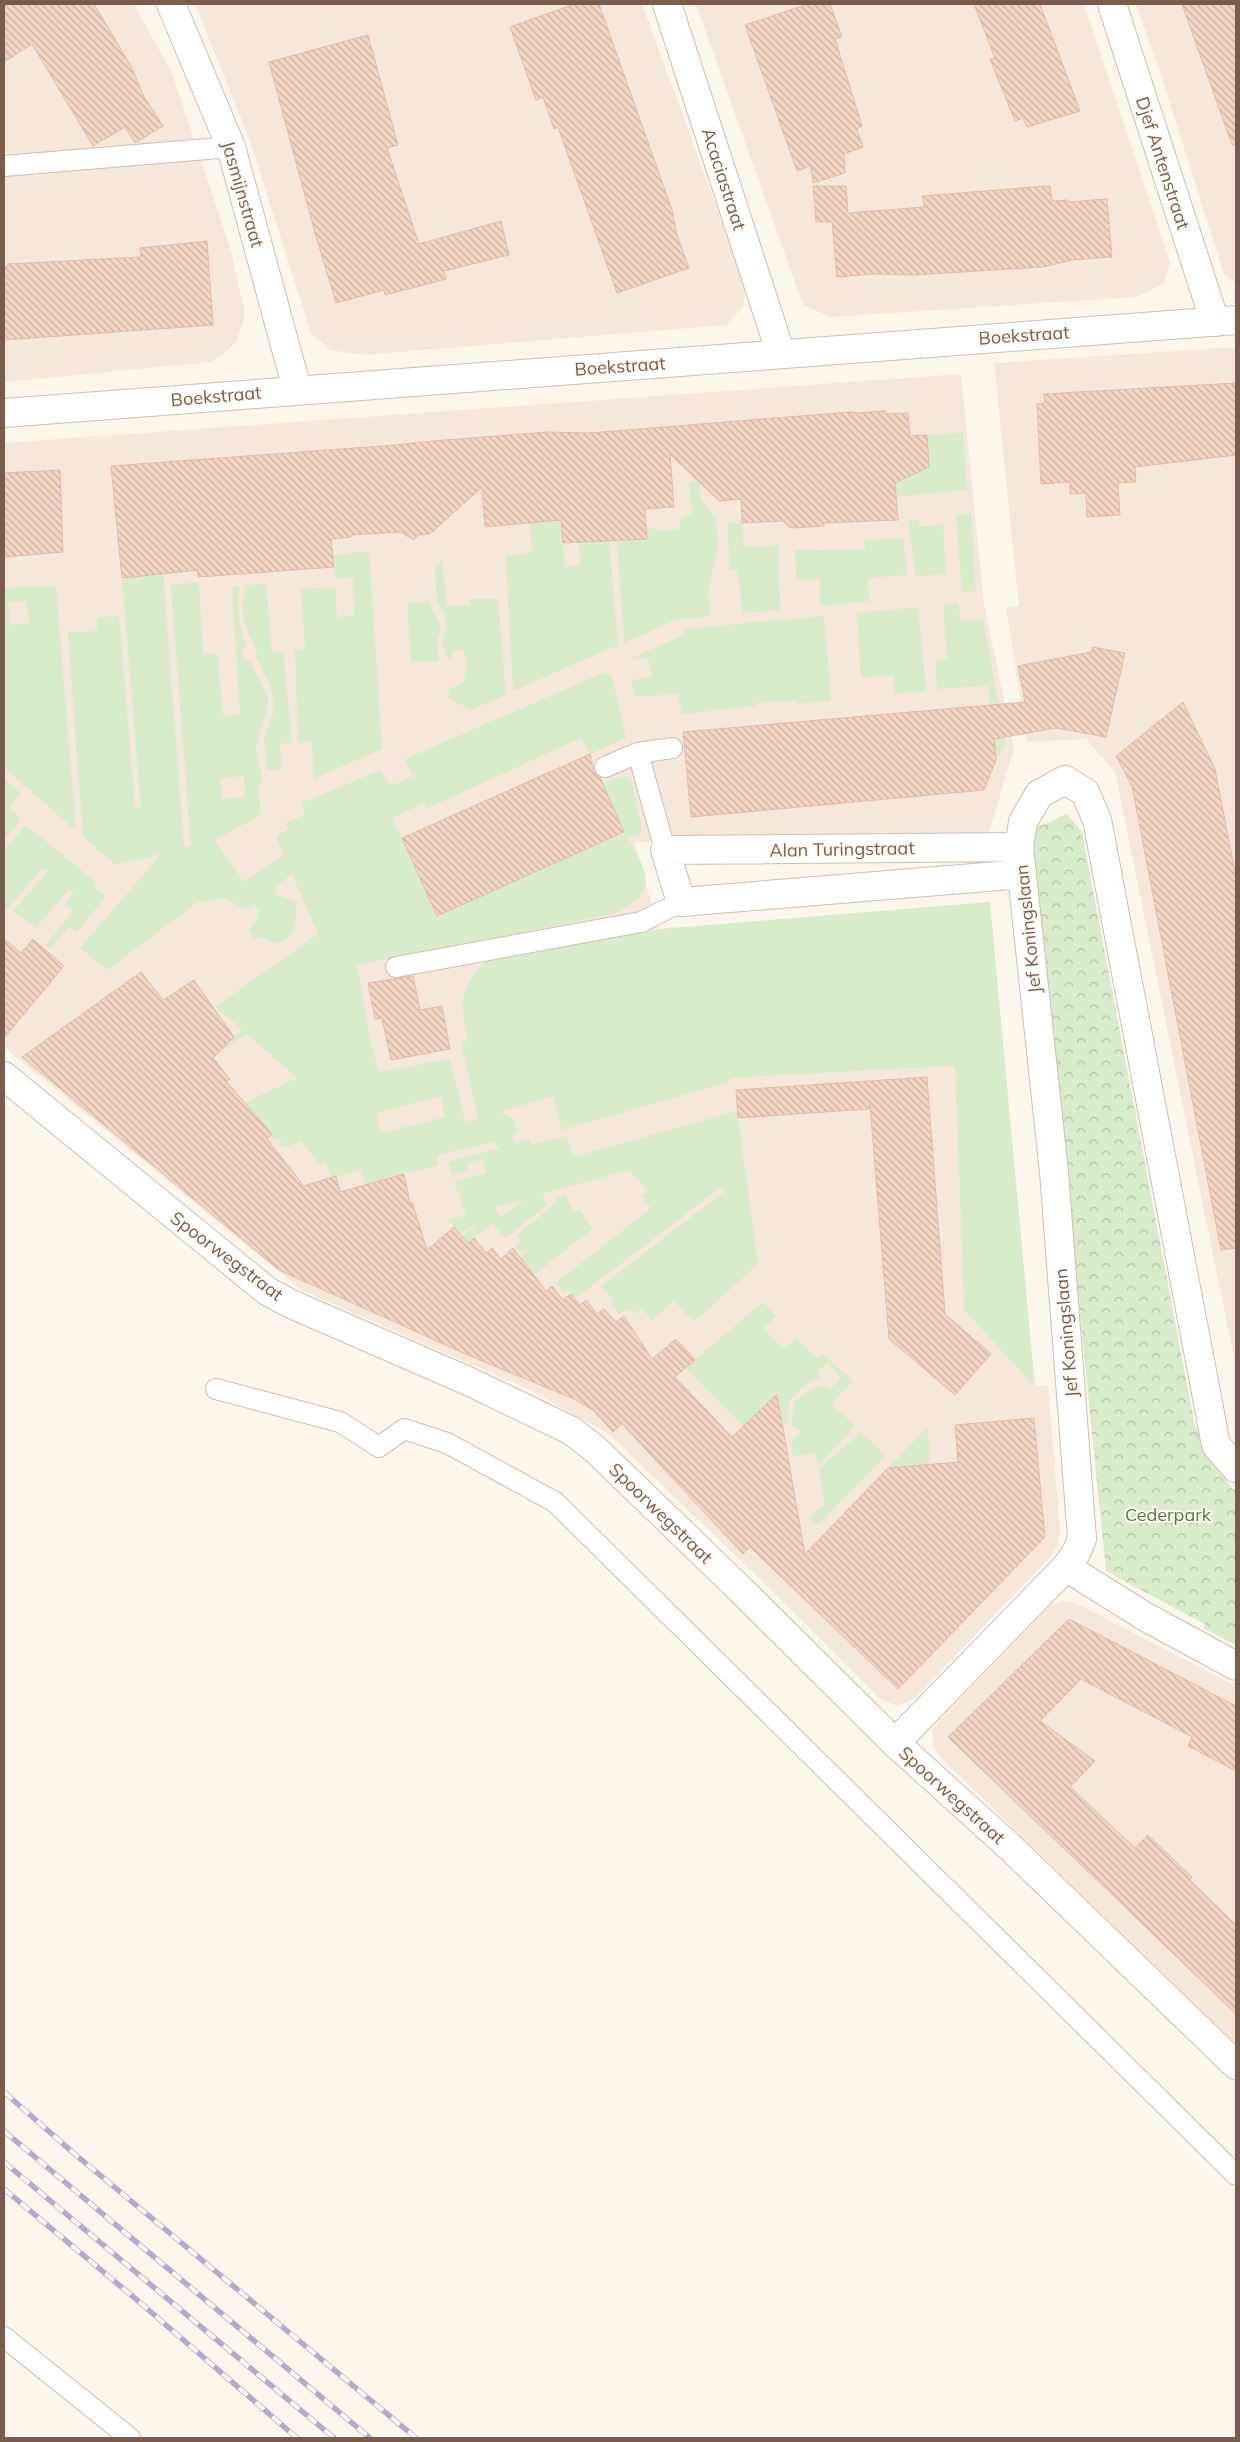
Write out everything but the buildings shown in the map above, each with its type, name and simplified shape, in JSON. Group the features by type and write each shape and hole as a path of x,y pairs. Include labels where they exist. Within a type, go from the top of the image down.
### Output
{"street":[{"name":"Jasmijnstraat","path":"171,4 232,147 297,390"},
{"name":"Acaciastraat","path":"667,4 781,354"},
{"name":"Djef Antenstraat","path":"1112,4 1225,321"},
{"name":"Boekstraat","path":"4,413 1225,321"},
{"name":"Jef Koningslaan","path":"895,1743 1066,1568 1076,1553 1082,1539 1054,1172 1021,860 1023,822 1039,794 1065,780 1085,792 1097,820 1216,1445 1236,1468"},
{"name":"Alan Turingstraat","path":"665,850 1021,860"},
{"path":"665,850 681,902"},
{"name":"Alan Turingstraat","path":"681,902 1021,860"},
{"name":"Spoorwegstraat","path":"4,1076 267,1291 291,1304 468,1382 572,1431 596,1450 744,1592 895,1743 1010,1846 1236,2065"},
{"path":"1066,1568 1144,1616 1236,1666"}],"lane":[{"path":"7,162 232,147"},
{"path":"605,767 638,753 672,748"},
{"path":"638,753 665,850"},
{"name":"Alan Turingstraat","path":"396,967 641,922 681,902"},
{"path":"216,1390 340,1422 379,1447 404,1429 447,1443 555,1502 1236,2175"},
{"path":"4,2336 130,2438"}],"shaded area":[{"path":"4,4 134,4 172,73 231,251 245,314 236,343 212,362 4,382"},
{"path":"195,4 642,4 746,288 743,307 726,325 363,355 330,350 311,333 249,138"},
{"path":"696,4 1084,4 1170,262 1164,284 1136,297 831,317 803,305"},
{"path":"1136,4 1236,4 1236,283 1224,274 1160,72"},
{"path":"1236,347 1236,1368 1115,772 1086,739 1027,742 1006,608 1019,606 994,363"},
{"path":"961,374 984,604 1014,748 987,840 634,842 659,929 717,925 731,1078 955,1066 964,1310 1035,1386 1048,1385 1060,1530 1058,1545 1052,1555 915,1698 897,1706 880,1699 765,1584 609,1434 528,1389 303,1291 4,1047 4,443"},
{"path":"1061,1601 1078,1604 1236,1686 1236,2044 939,1756 933,1746 933,1730 939,1721 1048,1608"}],"green space":[{"path":"963,432 967,490 896,497 896,489 889,489 889,486 929,467 927,435"},
{"path":"699,480 701,499 716,519 718,547 708,592 710,616 676,620 624,643 617,542 647,539 646,526 659,531 680,529 680,519 692,514 689,483"},
{"path":"542,505 544,522 561,520 565,567 580,565 578,527 607,522 618,645 513,691 506,556 532,552 530,524 525,524 524,506"},
{"path":"971,513 976,591 962,592 956,515"},
{"path":"918,519 920,526 943,524 946,574 916,577 908,520"},
{"path":"727,523 742,523 744,547 778,545 780,610 743,613 737,570 730,570"},
{"path":"903,538 907,575 868,578 869,601 820,606 820,579 797,581 795,550 865,549 865,540"},
{"path":"369,551 382,749 314,779 312,742 298,743 295,650 305,649 301,589 335,587 337,617 354,616 353,577 335,579 333,555"},
{"path":"442,561 447,606 470,606 469,599 498,599 506,695 469,711 448,696 449,689 465,682 467,661 462,650 452,650 453,659 448,660 442,642 447,627 446,617 437,601 435,565"},
{"path":"163,574 184,847 191,846 171,585 199,582 203,654 217,653 223,716 240,714 232,587 239,586 239,617 246,647 242,651 243,658 250,661 267,695 268,705 256,748 262,778 258,788 261,815 215,840 244,882 284,855 276,836 288,829 285,823 305,815 302,803 380,770 391,786 413,776 405,759 605,672 612,676 626,738 590,754 581,738 426,809 424,803 392,818 437,916 624,833 602,783 624,776 631,779 642,830 640,835 628,838 642,864 645,875 645,885 642,893 635,901 608,915 357,965 371,1044 379,1072 450,1059 465,1122 478,1118 461,1042 468,1041 463,1007 470,982 484,962 659,929 990,902 1035,1387 964,1310 955,1066 731,1078 729,1082 562,1130 553,1096 500,1112 514,1120 517,1133 513,1134 514,1144 529,1139 531,1145 567,1136 573,1157 737,1111 758,1264 694,1322 674,1301 652,1321 642,1308 634,1314 627,1309 620,1314 610,1305 614,1301 601,1286 724,1192 721,1187 575,1299 568,1290 564,1292 556,1283 651,1208 641,1196 648,1191 629,1170 542,1194 547,1205 505,1238 493,1223 467,1243 462,1236 475,1227 474,1225 460,1234 448,1220 466,1215 454,1181 486,1173 483,1159 467,1163 468,1171 452,1175 448,1162 500,1148 492,1142 437,1155 438,1165 365,1185 360,1170 331,1178 326,1163 320,1164 301,1141 284,1148 278,1143 282,1140 280,1138 275,1140 271,1136 272,1134 244,1103 297,1078 247,1034 217,1053 242,1029 215,1007 318,934 292,874 275,887 277,895 294,901 296,907 293,930 284,941 270,942 260,936 254,939 249,929 257,920 260,910 254,904 245,910 226,898 198,902 107,970 80,948 161,854 115,865 83,836 68,632 97,631 97,618 119,615 135,807 141,808 122,578","holes":["244,776 245,797 222,799 220,778","441,1096 445,1117 381,1133 376,1113","525,1199 501,1217 495,1207"]},
{"path":"266,584 272,652 283,651 292,742 280,744 282,770 267,770 264,737 273,715 271,688 256,657 257,651 246,627 243,612 245,585"},
{"path":"26,586 56,586 76,831 4,767 4,589","holes":["27,601 29,623 10,625 8,602"]},
{"path":"428,601 440,624 437,640 439,661 411,662 407,603"},
{"path":"958,603 961,621 983,620 1006,743 996,760 988,686 937,689 935,662 947,659 943,605"},
{"path":"918,607 926,691 895,694 893,675 861,678 857,613"},
{"path":"824,616 831,701 798,704 797,701 756,703 755,706 682,714 678,694 635,697 631,680 652,677 648,658 630,659 683,635 684,629"},
{"path":"4,779 21,793 9,808 21,819 4,840"},
{"name":"Cederpark","path":"1067,814 1082,832 1195,1426 1232,1489 1236,1490 1236,1641 1106,1571 1031,830"},
{"path":"26,825 96,882 93,887 105,897 77,932 69,927 50,949 46,945 73,911 65,905 74,893 69,889 36,928 13,911 48,871 42,868 7,910 4,907 4,851"},
{"path":"565,1195 575,1212 579,1210 593,1228 529,1279 513,1263 527,1251 518,1250 515,1246 521,1241 517,1235 557,1202 555,1199"},
{"path":"763,1302 776,1316 763,1328 784,1349 796,1338 817,1358 823,1354 853,1381 831,1403 855,1426 819,1465 816,1454 793,1456 791,1442 801,1432 792,1424 794,1402 812,1389 825,1385 830,1389 841,1379 828,1363 817,1372 821,1377 808,1383 789,1401 788,1423 783,1423 778,1393 743,1426 685,1368"},
{"path":"928,1427 930,1464 888,1468"},
{"path":"861,1432 886,1456 817,1526 809,1517 825,1503 819,1469"},
{"path":"1236,1614 1236,1645 1203,1628 1208,1620"}],"railway":[{"path":"4,2092 77,2156 416,2438"},
{"path":"4,2131 370,2438"},
{"path":"4,2162 334,2438"},
{"path":"4,2189 137,2300 297,2438"}]}
